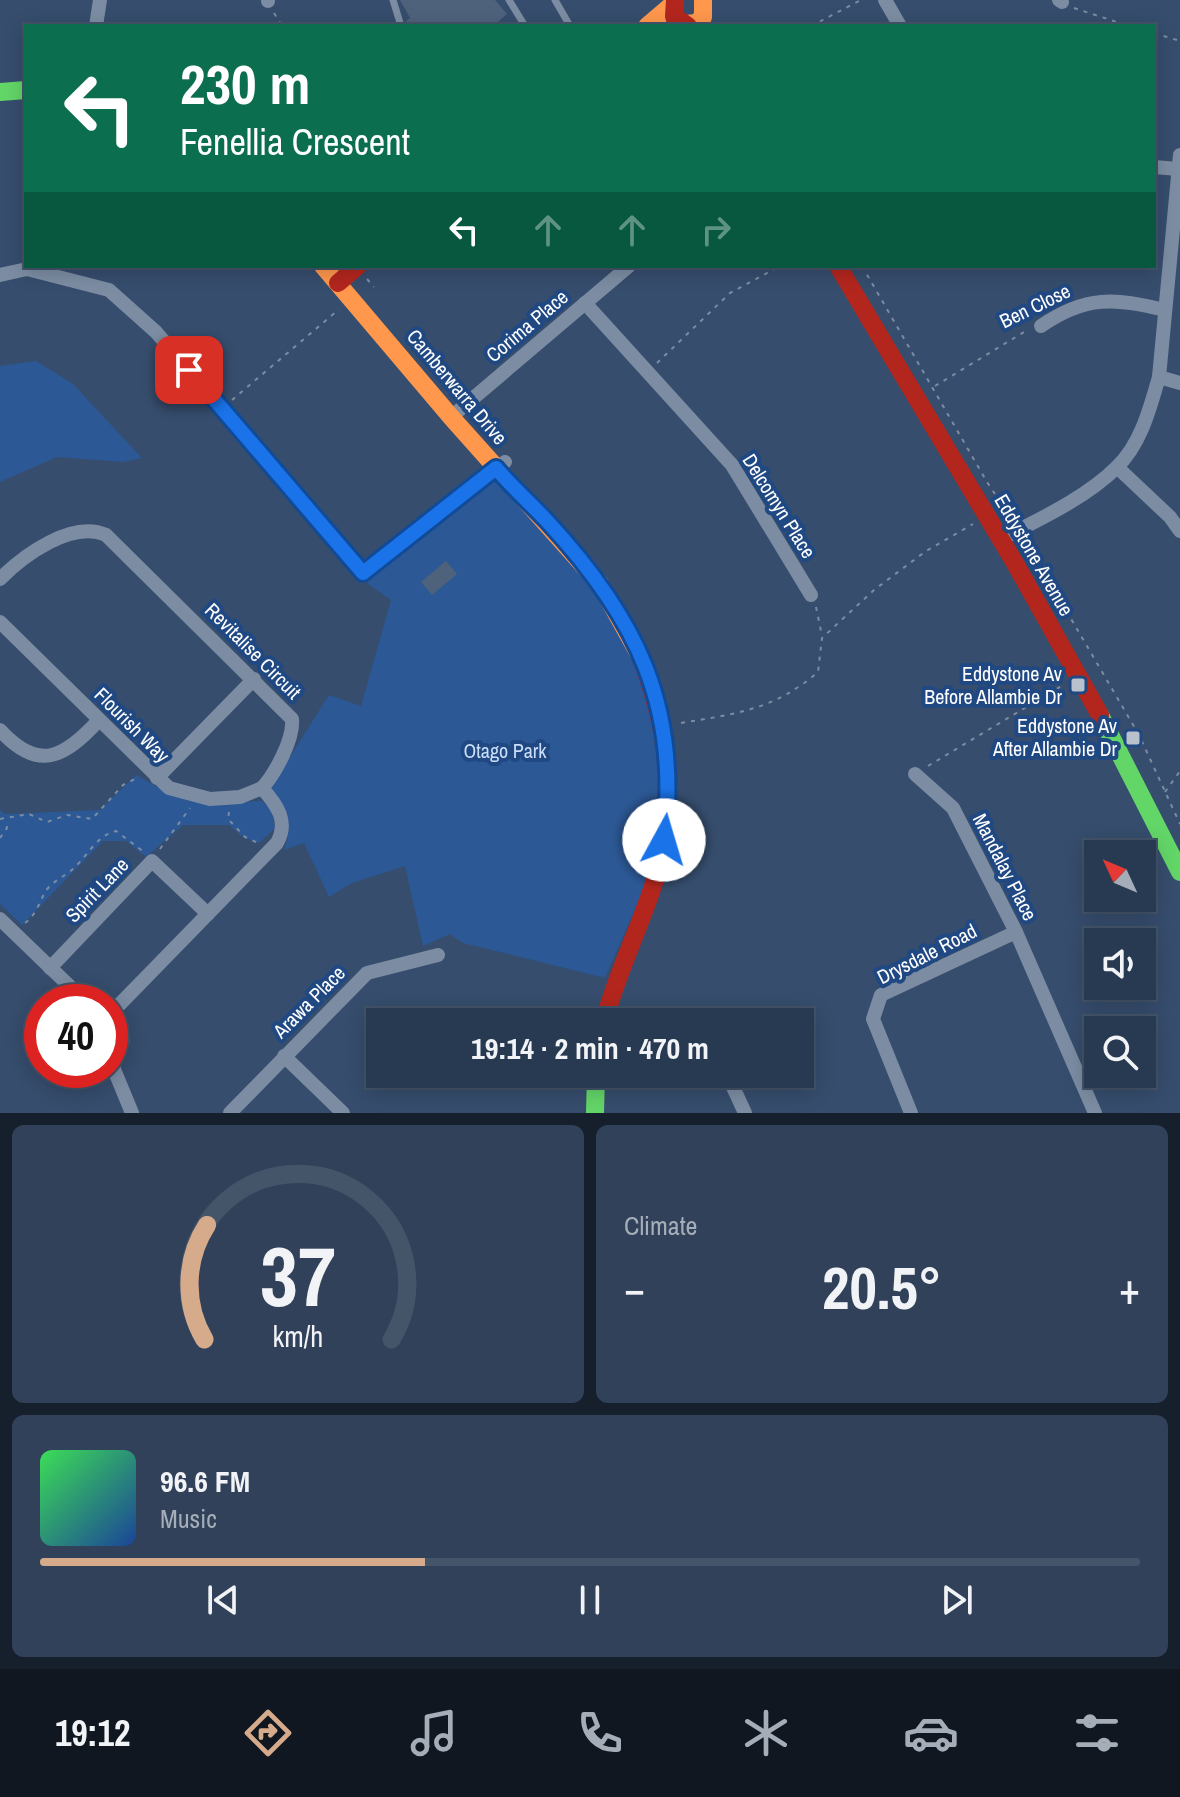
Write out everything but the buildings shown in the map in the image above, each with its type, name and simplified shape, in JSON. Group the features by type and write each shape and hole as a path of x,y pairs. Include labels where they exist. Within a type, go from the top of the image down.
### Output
{"street":[{"path":"96,24 100,0"},
{"path":"885,0 899,24"},
{"path":"674,1 674,16 683,24"},
{"path":"649,24 674,1"},
{"path":"690,24 696,23 706,13"},
{"path":"0,92 24,90"},
{"path":"0,102 24,101"},
{"path":"1004,537 1080,495 1117,467 1136,442 1150,410 1159,377 1179,162 1156,167"},
{"name":"Corima Place","path":"456,412 627,268"},
{"name":"Eddystone Avenue","path":"839,268 1117,721 1180,846"},
{"name":"Eddystone Avenue","path":"852,268 1114,739 1180,872"},
{"path":"0,275 27,269 109,290 156,332 363,573 500,465"},
{"name":"Camberwarra Drive","path":"347,272 456,412 617,608 648,667 662,718 668,785 664,840 657,872 608,1008"},
{"name":"Ben Close","path":"1041,326 1063,311 1096,302 1134,303 1165,310"},
{"name":"Delcomyn Place","path":"585,303 732,465 811,595"},
{"path":"1159,377 1180,383"},
{"name":"Camberwarra Drive","path":"500,465 624,598 650,645 661,673 673,724 679,779 671,855 655,910 619,1008"},
{"path":"1117,467 1170,517 1180,531"},
{"name":"Revitalise Circuit","path":"0,579 19,560 84,529 95,530 115,541 286,711 292,725 270,779 262,788"},
{"name":"Flourish Way","path":"0,622 157,778 184,794 210,799 240,797 262,788"},
{"path":"157,778 254,679"},
{"path":"0,730 15,746 40,755 53,755 74,747 99,720"},
{"name":"Mandalay Place","path":"915,774 953,808 1016,932 1095,1113"},
{"path":"128,992 269,853 283,832 278,808 262,788"},
{"name":"Spirit Lane","path":"50,968 152,861 208,914"},
{"path":"8,928 67,984"},
{"name":"Drysdale Road","path":"911,1113 873,1019 881,995 1016,932"},
{"name":"Arawa Place","path":"230,1113 367,973 438,955"},
{"path":"284,1056 343,1113"},
{"path":"121,1088 129,1107"},
{"path":"595,1113 596,1088"},
{"path":"606,1088 606,1113"},
{"path":"733,1088 745,1113"}],"lane":[{"path":"393,0 400,24"},
{"path":"509,0 524,24"},
{"path":"555,0 569,24"}],"path":[{"path":"268,0 281,24"},
{"path":"815,24 861,0"},
{"path":"1060,1 1080,11 1122,24"},
{"path":"1156,34 1180,41"},
{"path":"648,373 730,293 776,268"},
{"path":"222,408 346,304"},
{"name":"Ben Close","path":"933,387 1023,330 1041,326"},
{"path":"822,638 874,590 915,559 977,520"},
{"path":"673,724 754,711 818,672 822,638 819,614 811,595"},
{"path":"915,774 1071,680"},
{"path":"1180,771 1164,793 1180,824"},
{"path":"0,819 29,814 47,822 67,815 92,819 123,785 140,778"},
{"path":"8,928 32,917 44,893 76,867 82,856 106,833 116,831 140,850 153,855 190,808"},
{"path":"229,808 228,819 245,837 259,843"},
{"path":"0,838 7,828 6,819"}],"green space":[{"path":"36,361 73,384 142,458 123,462 57,457 0,482 0,366"},
{"name":"Otago Park","path":"498,473 545,520 629,645 652,707 660,778 653,868 605,978 463,943 450,934 423,946 405,866 352,883 329,897 304,843 284,850 288,838 271,787 329,695 361,706 391,600 368,584 369,575"},
{"path":"136,775 170,792 197,800 262,801 272,811 275,828 259,843 243,837 229,825 183,825 146,857 126,841 103,841 22,925 0,904 0,810 5,814 100,810"}],"traffic: fast":[{"path":"0,92 24,90"},
{"path":"1100,715 1180,872"},
{"path":"595,1113 596,1088"}],"traffic: slow":[{"path":"686,24 696,23 703,17 703,0"},
{"path":"649,24 673,4"},
{"path":"325,268 451,417 600,584 640,656"}],"traffic: jam":[{"path":"675,0 674,16 685,24"},
{"path":"338,283 356,268"},
{"path":"839,268 1016,565 1100,715"},
{"path":"608,1008 652,889 660,860 668,801 664,743 640,656"}],"place":[{"name":"Eddystone Av Before Allambie Dr","path":"1078,685"},
{"name":"Eddystone Av After Allambie Dr","path":"1133,738"}],"route":[{"path":"189,370 363,573 496,468 600,584 617,608 648,667 666,738 668,808 664,840"}]}
